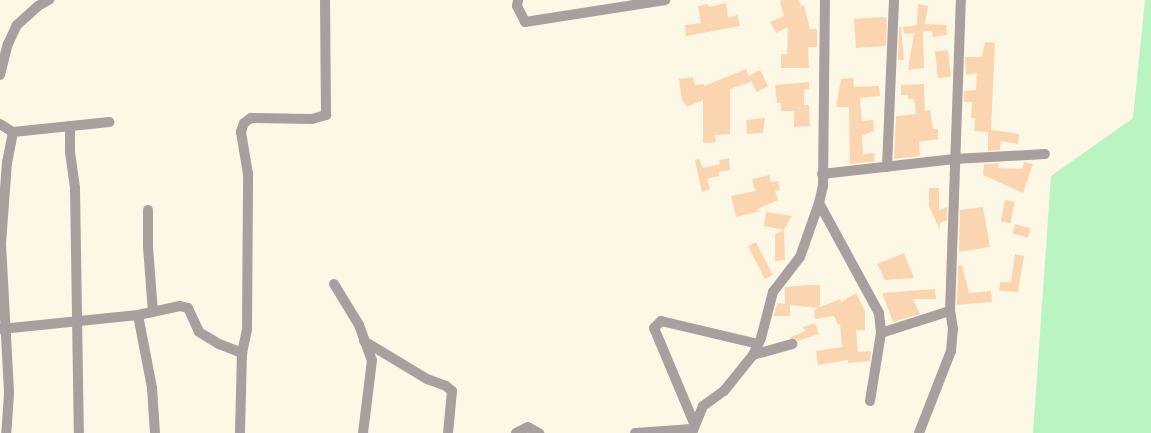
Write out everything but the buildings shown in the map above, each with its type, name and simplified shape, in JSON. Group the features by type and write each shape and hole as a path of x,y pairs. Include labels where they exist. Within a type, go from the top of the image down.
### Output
{"street":[{"path":"0,75 8,44 17,26 38,6 49,0"},
{"path":"240,433 242,354 247,329 248,174 241,132 244,123 251,118 312,119 326,115 325,0"},
{"path":"518,0 517,6 525,22 665,0"},
{"path":"693,428 703,406 724,391 753,355 758,344 773,292 800,257 818,203 822,174 825,0"},
{"path":"887,167 894,0"},
{"path":"919,433 951,351 953,329 950,311 954,158 961,0"},
{"path":"0,124 13,132 109,122"},
{"path":"70,126 70,152 76,188 79,433"},
{"path":"6,433 9,394 3,329 1,244 5,185 13,132"},
{"path":"822,174 954,158 1044,154"},
{"path":"818,203 870,294 879,313 881,333 870,401"},
{"path":"148,210 148,248 153,312"},
{"path":"334,284 350,309 372,360 363,433"},
{"path":"3,329 138,315 180,306 188,308 199,332 219,344 242,354"},
{"path":"881,333 950,311"},
{"path":"138,315 152,388 155,433"},
{"path":"693,428 654,328 661,321 758,344"},
{"path":"364,341 427,379 446,386 452,391 448,433"},
{"path":"753,355 792,344"},
{"path":"516,433 528,427 539,433"},
{"path":"636,433 693,428"}],"green space":[{"path":"1145,0 1151,0 1151,433 1033,433 1051,176 1133,118"}]}
